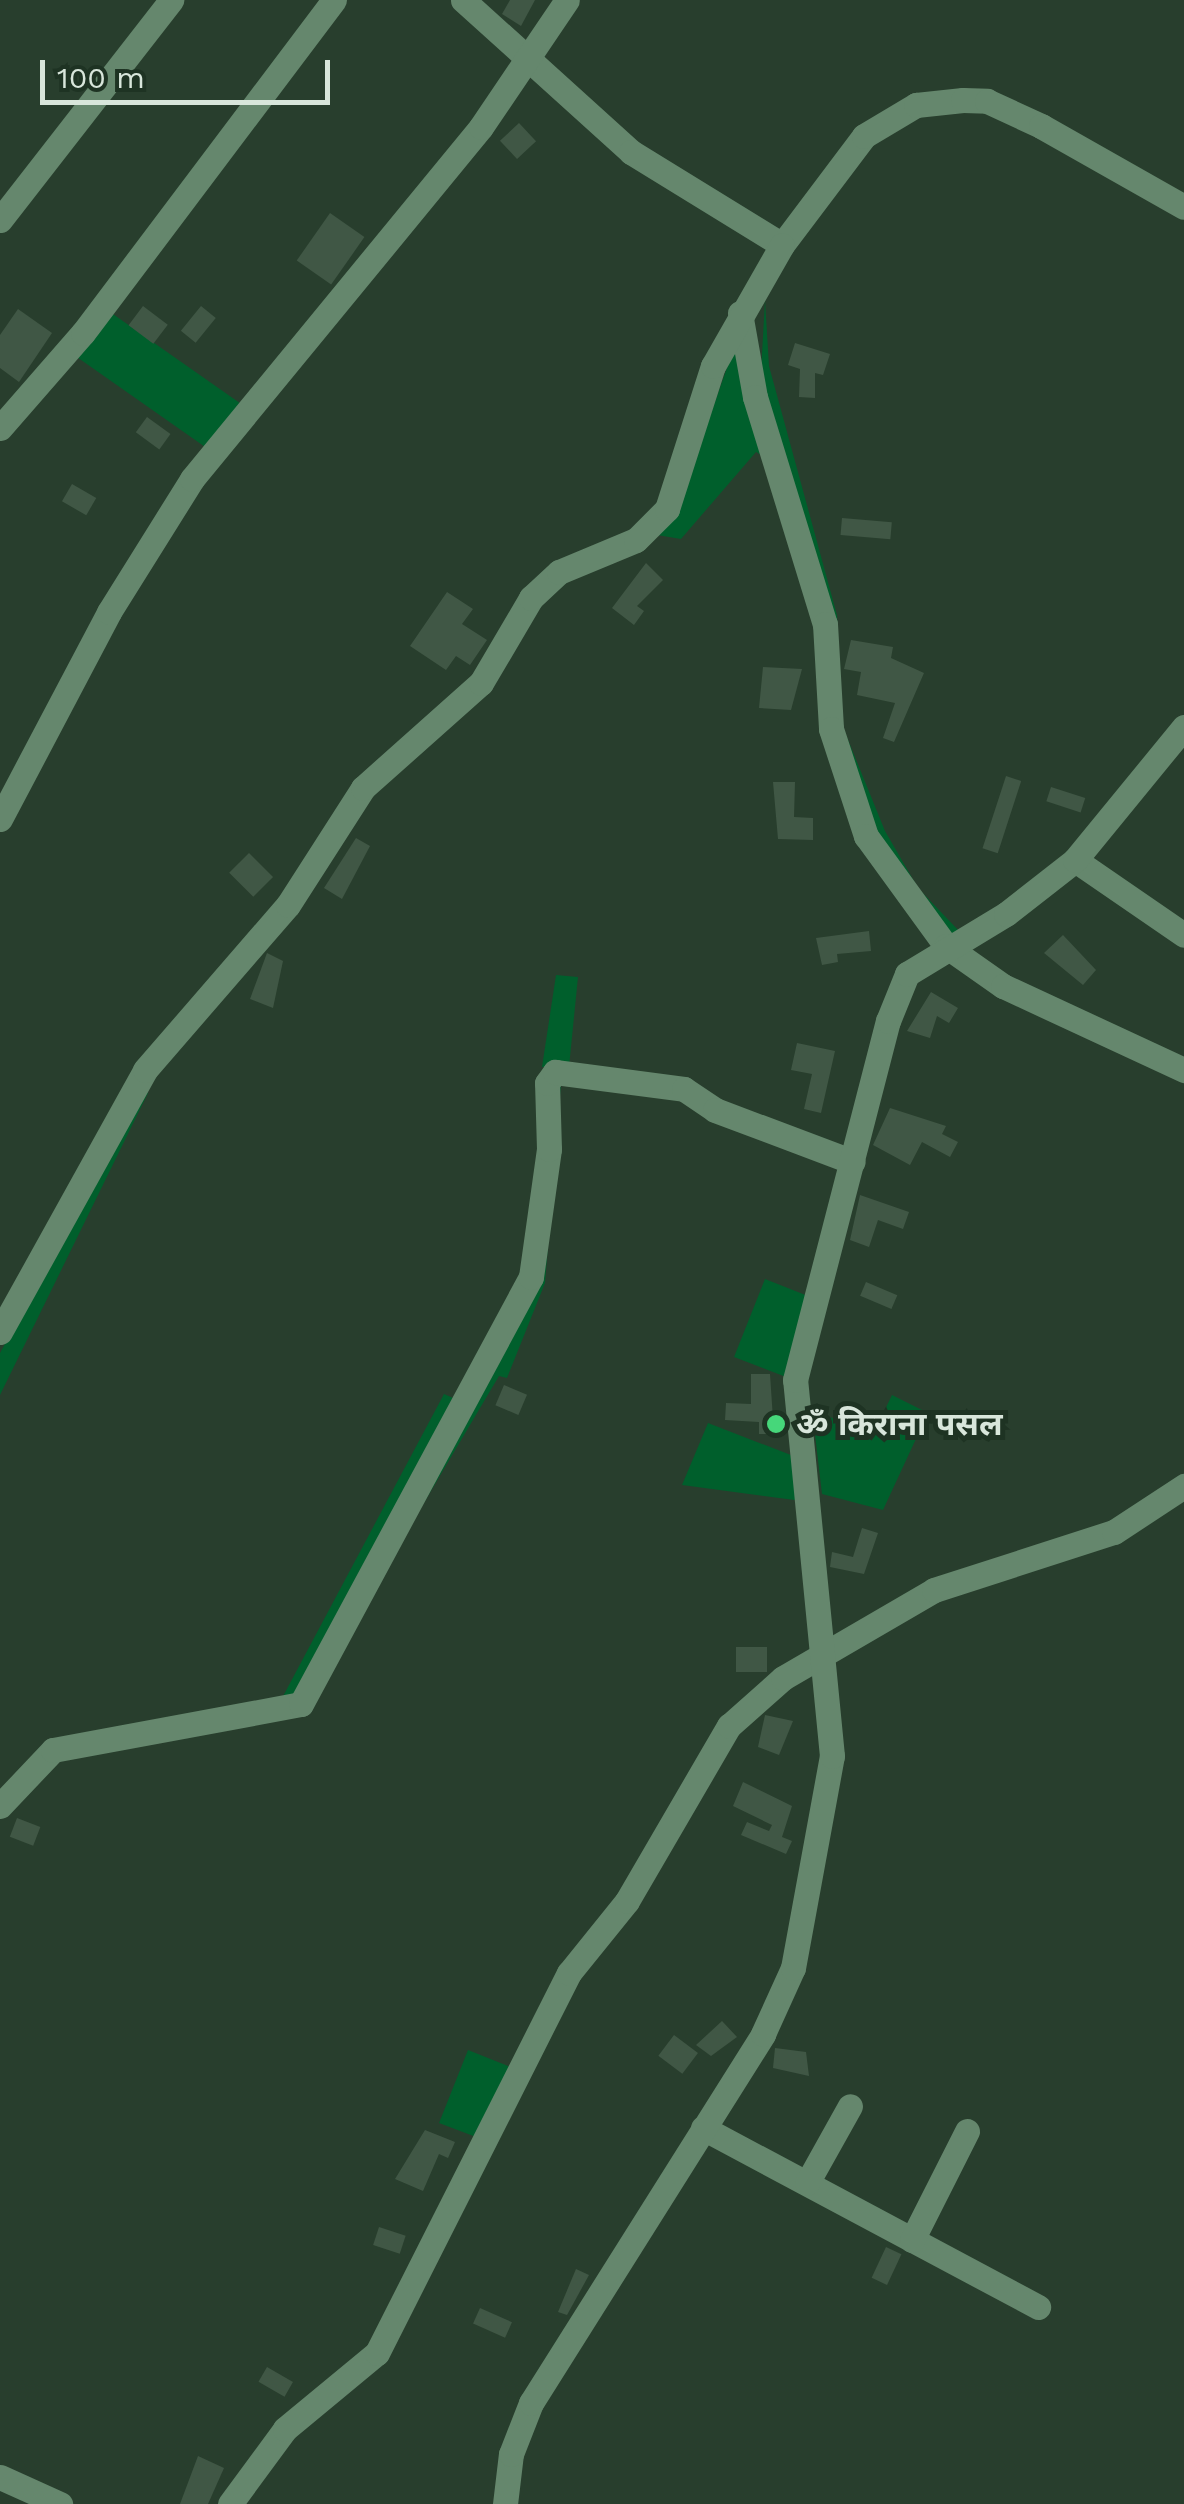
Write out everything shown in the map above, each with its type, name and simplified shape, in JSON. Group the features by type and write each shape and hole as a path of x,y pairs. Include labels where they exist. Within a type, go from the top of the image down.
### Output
{"street":[{"path":"0,220 171,0"},
{"path":"0,428 83,333 334,0"},
{"path":"463,0 631,152 782,245"},
{"path":"0,819 109,612 192,479 530,57 567,0"},
{"path":"0,1332 145,1070 288,905 363,788 463,704 531,598 559,572 636,540 667,509 713,366 740,313 782,245 864,136 916,105 987,100 1184,207"},
{"path":"740,313 754,397 825,624 830,729 866,836 946,946 1003,986 1184,1070"},
{"path":"505,2504 512,2454 531,2402 763,2034 792,1968 832,1756 825,1656 794,1380 907,974 946,946 1006,914 1075,860 1184,726"},
{"path":"1075,860 1184,935"},
{"path":"0,1806 54,1750 302,1704 531,1277 548,1148 547,1082 555,1072 684,1089 715,1110 853,1162"},
{"path":"230,2504 284,2429 377,2353 570,1972 627,1901 729,1726 783,1678 934,1590 1114,1532 1184,1486"},
{"path":"806,2184 850,2106"},
{"path":"703,2128 1038,2307"},
{"path":"912,2240 967,2131"},
{"path":"0,2477 60,2504"}],"green space":[{"path":"765,300 769,366 837,615 842,725 885,831 917,887 877,832 839,727 761,372"},
{"path":"110,312 239,403 207,448 78,358"},
{"path":"735,345 771,461 756,452 681,539 657,535 686,484"},
{"path":"919,889 960,932 952,934"},
{"path":"556,975 578,977 569,1067 542,1067"},
{"path":"561,1084 545,1283 507,1378 499,1376 393,1555 513,1333 552,1085"},
{"path":"144,1091 148,1093 0,1395 0,1353"},
{"path":"765,1279 808,1296 786,1377 734,1357"},
{"path":"444,1394 458,1400 302,1690 281,1700"},
{"path":"892,1395 928,1413 883,1510 822,1494 812,1409 872,1436"},
{"path":"708,1423 796,1457 802,1501 682,1485"},
{"path":"468,2050 513,2068 476,2137 439,2123"}],"building":[{"path":"510,0 535,0 521,26 502,14"},
{"path":"519,123 536,141 517,159 500,141"},
{"path":"330,213 364,237 331,285 297,261"},
{"path":"143,306 168,325 153,344 129,325"},
{"path":"201,306 216,318 196,343 181,331"},
{"path":"18,309 52,333 19,382 0,368 0,335"},
{"path":"795,343 830,354 823,375 815,373 815,398 799,397 800,369 788,365"},
{"path":"147,417 170,434 159,449 136,432"},
{"path":"72,484 96,498 86,515 62,501"},
{"path":"842,518 892,522 890,539 841,535"},
{"path":"646,563 663,580 637,606 644,611 634,625 612,608"},
{"path":"447,592 473,609 462,624 487,640 470,665 456,656 446,670 410,646"},
{"path":"851,640 893,647 891,658 924,673 894,742 883,738 895,703 857,695 861,672 844,669"},
{"path":"763,667 802,669 791,710 759,708"},
{"path":"1006,776 1021,781 998,853 983,848"},
{"path":"773,782 795,782 794,817 813,818 813,840 778,839"},
{"path":"1051,787 1085,798 1081,812 1046,801"},
{"path":"356,838 370,846 342,899 324,888"},
{"path":"249,853 273,877 253,897 229,873"},
{"path":"869,931 871,951 837,954 838,962 822,965 816,938"},
{"path":"1063,935 1096,970 1083,985 1044,953"},
{"path":"267,953 283,961 273,1008 250,999"},
{"path":"931,992 958,1008 949,1023 937,1016 930,1038 907,1031"},
{"path":"797,1043 835,1051 821,1113 804,1109 812,1074 791,1070"},
{"path":"890,1108 946,1126 942,1134 958,1142 950,1157 922,1142 910,1165 873,1145"},
{"path":"860,1195 909,1212 903,1229 878,1220 869,1247 850,1240"},
{"path":"866,1282 897,1295 891,1309 860,1296"},
{"path":"751,1374 770,1374 774,1434 759,1434 759,1422 725,1420 726,1403 751,1404"},
{"path":"504,1385 527,1395 518,1415 495,1405"},
{"path":"862,1528 878,1533 864,1574 830,1567 832,1552 853,1557"},
{"path":"736,1647 767,1647 767,1672 736,1672"},
{"path":"765,1715 793,1721 779,1755 758,1747"},
{"path":"743,1782 792,1806 782,1837 792,1841 786,1854 741,1835 747,1822 769,1831 772,1825 733,1806"},
{"path":"17,1818 40,1827 33,1846 10,1837"},
{"path":"722,2021 737,2037 711,2056 696,2045"},
{"path":"674,2035 698,2053 682,2074 658,2056"},
{"path":"775,2048 806,2052 809,2076 773,2068"},
{"path":"425,2130 455,2142 448,2158 439,2154 423,2191 395,2179"},
{"path":"379,2227 406,2236 400,2254 373,2245"},
{"path":"886,2247 901,2254 887,2285 872,2278"},
{"path":"576,2269 589,2275 567,2315 558,2312"},
{"path":"480,2308 512,2322 505,2338 473,2324"},
{"path":"267,2367 293,2382 284,2397 258,2382"},
{"path":"198,2456 224,2468 208,2504 180,2504"}],"place":[{"name":"ॐ किराना पसल","path":"776,1424"}]}
